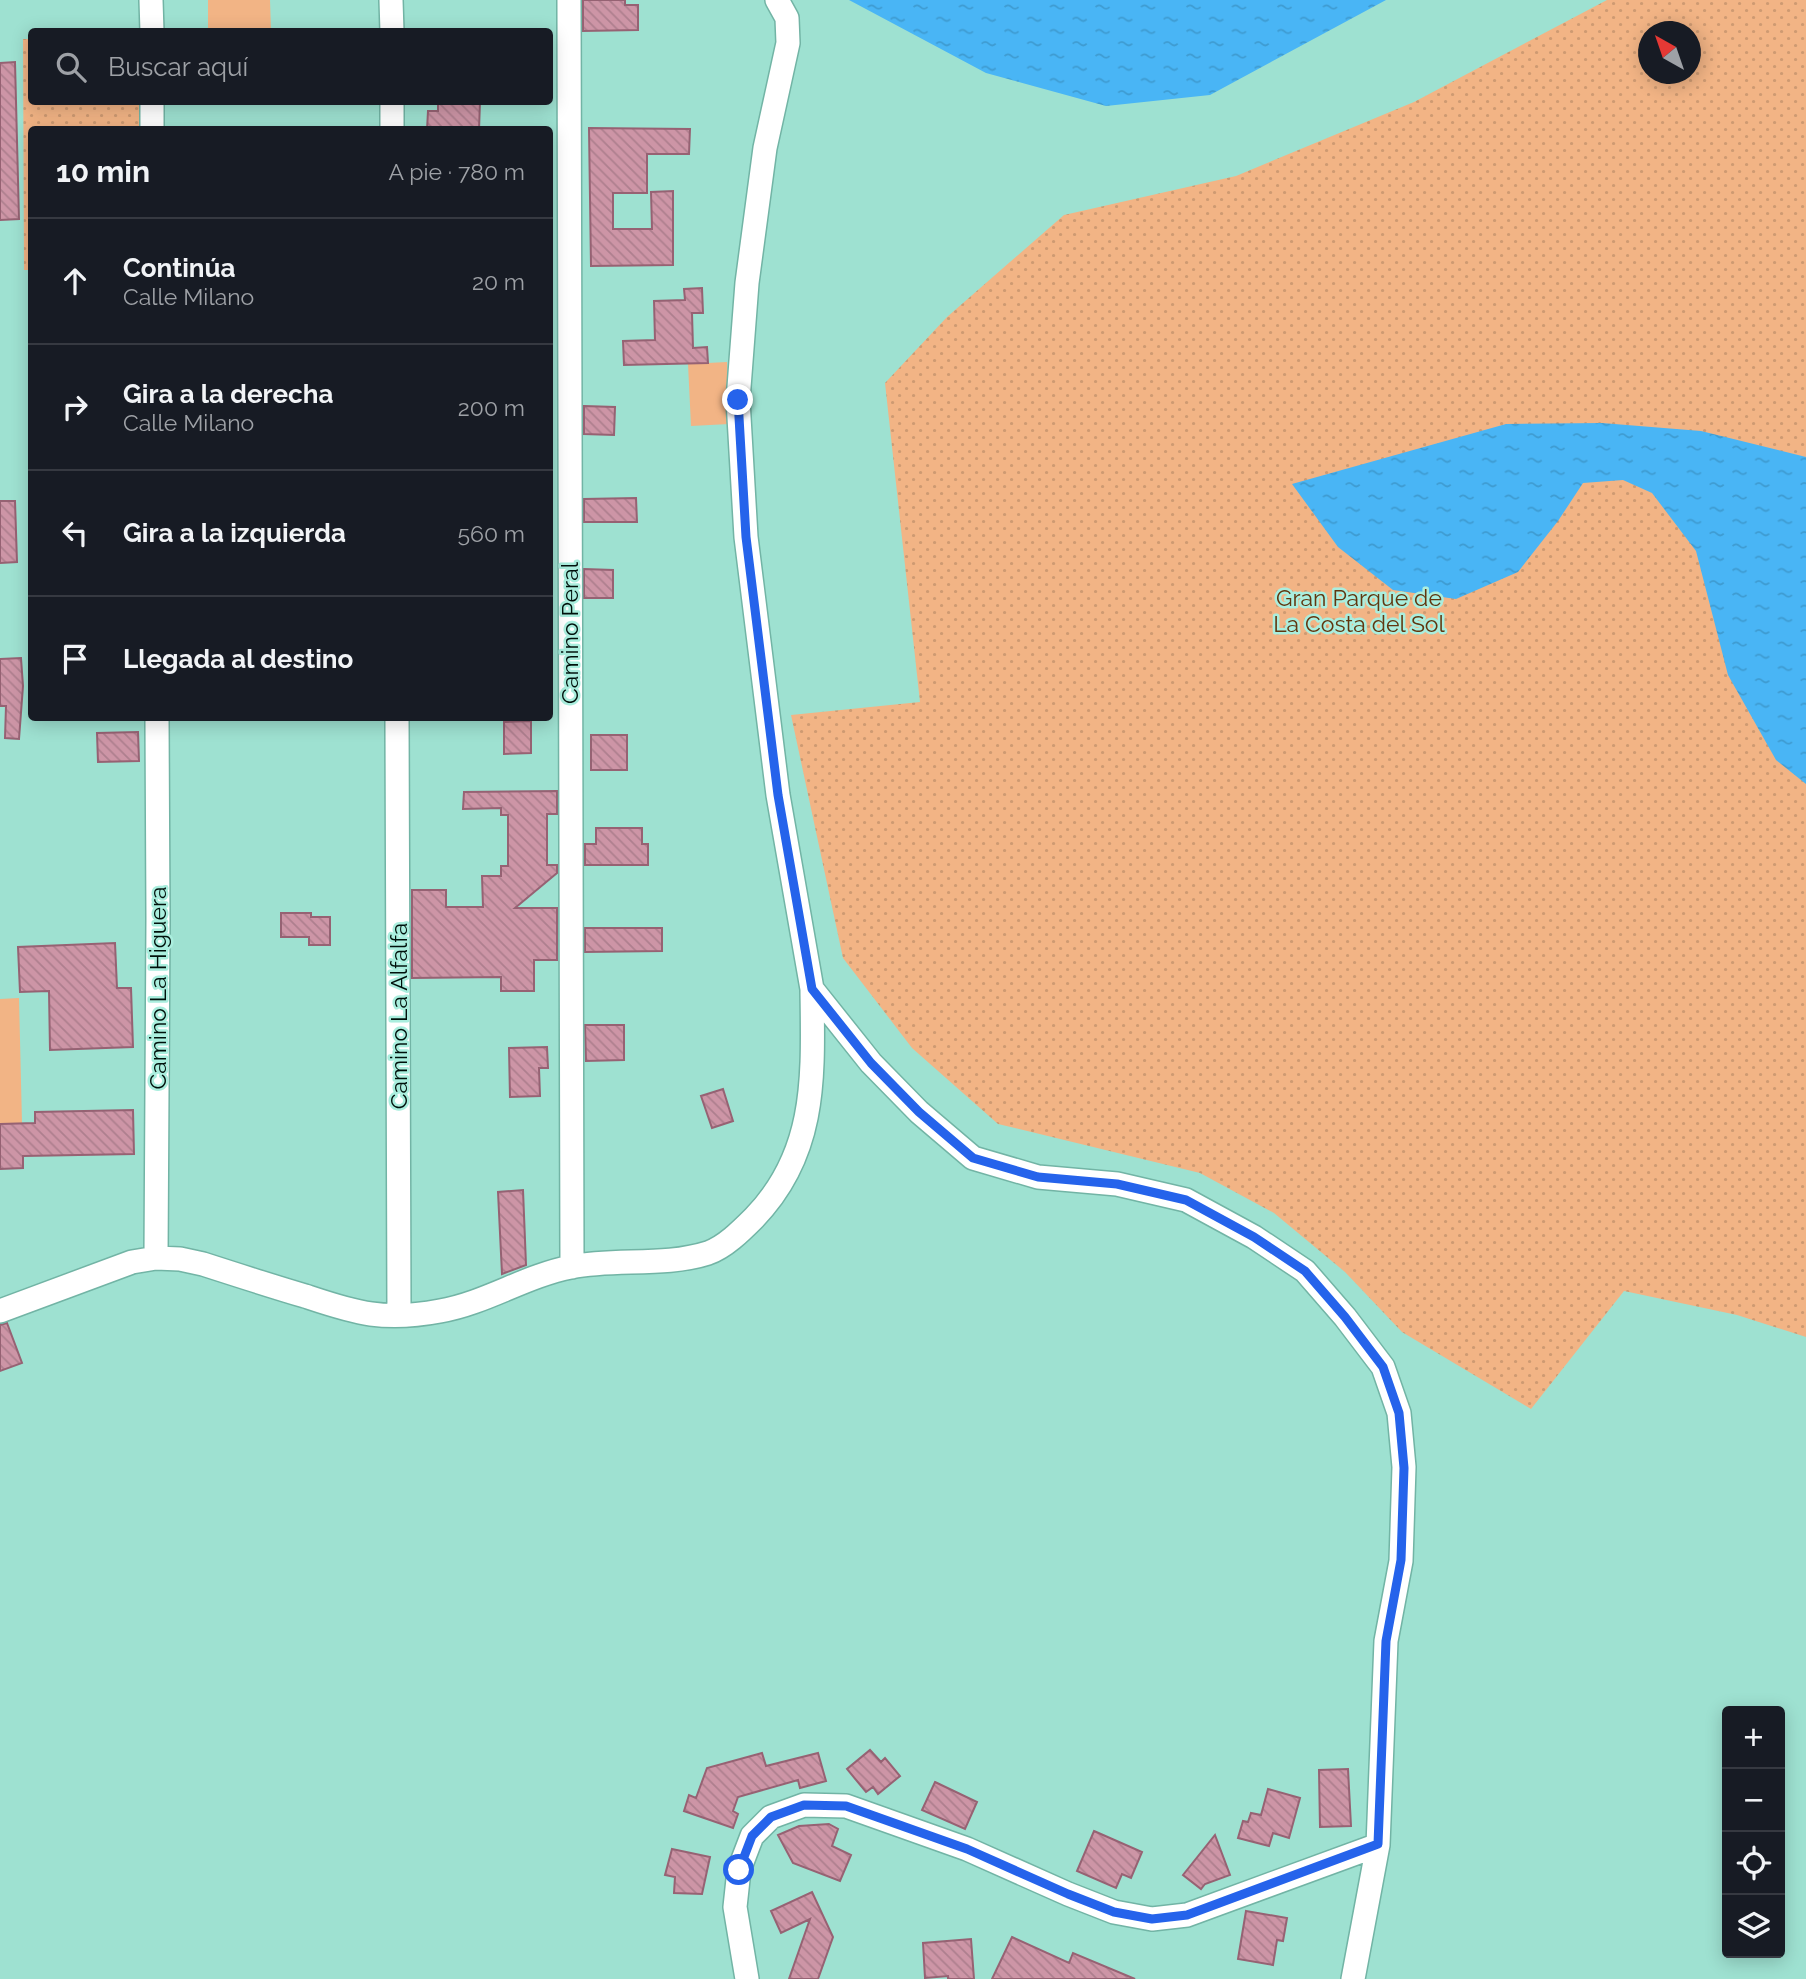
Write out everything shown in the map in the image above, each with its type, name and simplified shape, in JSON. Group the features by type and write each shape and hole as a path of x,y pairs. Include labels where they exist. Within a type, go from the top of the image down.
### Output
{"street":[{"path":"151,0 152,28"},
{"path":"391,0 392,28"},
{"name":"Camino Peral","path":"569,0 572,1266"},
{"path":"0,1311 110,1269 156,1258 203,1264 372,1315 440,1311 492,1296 572,1266 678,1259 710,1252 737,1234 783,1183 798,1148 813,1074 812,989 776,781 746,537 738,400 747,283 765,148 788,43 787,18 777,0"},
{"path":"152,105 152,126"},
{"path":"392,105 392,126"},
{"name":"Camino La Higuera","path":"156,1258 157,721"},
{"name":"Camino La Alfalfa","path":"397,721 399,1315"},
{"path":"812,989 871,1063 919,1112 973,1158 1038,1177 1117,1184 1186,1200 1254,1237 1305,1271 1383,1367 1399,1413 1404,1468 1401,1560 1386,1641 1378,1844 1353,1979"},
{"path":"747,1979 735,1907 739,1870 752,1836 771,1817 804,1805 846,1806 967,1849 1114,1912 1152,1919 1187,1915 1378,1844"}],"green space":[{"path":"208,0 270,0 271,28 208,28"},
{"name":"Gran Parque de La Costa del Sol","path":"1607,0 1806,0 1806,1337 1737,1315 1624,1291 1531,1409 1402,1332 1345,1272 1274,1213 1200,1173 998,1124 912,1048 843,958 791,715 920,702 885,383 947,317 1064,215 1236,176 1414,102"},
{"path":"23,39 28,39 28,105 140,105 140,126 28,126 28,270 24,270"},
{"path":"727,362 729,424 691,426 688,364"},
{"path":"19,998 22,1123 0,1124 0,999"}],"water":[{"path":"849,0 1386,0 1210,95 1106,106 986,73"},
{"path":"1602,423 1701,431 1806,457 1806,784 1776,760 1728,675 1696,551 1652,493 1623,480 1583,483 1558,521 1518,572 1456,599 1393,590 1338,547 1292,484 1506,424"}],"building":[{"path":"583,0 625,0 625,5 638,5 638,30 583,31"},
{"path":"15,62 19,219 0,220 0,63"},
{"path":"438,105 480,105 479,126 427,126 428,111 438,111"},
{"path":"589,128 690,129 689,154 647,154 647,193 613,193 613,229 652,229 651,192 673,191 673,265 591,266"},
{"path":"702,288 703,313 692,313 693,348 707,347 708,363 624,365 623,341 655,340 654,301 685,300 684,289"},
{"path":"584,406 615,407 614,435 584,434"},
{"path":"636,498 637,522 584,522 584,499"},
{"path":"0,501 15,501 17,562 0,563"},
{"path":"584,569 613,570 613,598 584,598"},
{"path":"21,658 23,686 19,739 5,738 6,706 0,706 0,659"},
{"path":"531,721 531,753 504,754 504,722"},
{"path":"138,732 139,761 98,762 97,733"},
{"path":"591,735 627,735 627,770 591,770"},
{"path":"557,791 557,814 547,814 547,865 557,865 557,873 515,908 557,908 557,960 534,960 534,991 501,991 501,977 412,978 412,890 446,890 446,907 483,907 482,876 501,876 501,866 508,866 508,815 501,815 501,808 463,809 464,792"},
{"path":"596,828 642,828 642,844 648,844 648,865 585,865 585,844 596,844"},
{"path":"281,913 311,913 311,917 330,917 330,945 309,945 309,937 281,937"},
{"path":"585,928 662,928 662,951 585,952"},
{"path":"115,943 117,988 131,988 133,1047 50,1050 49,991 20,992 18,947"},
{"path":"585,1025 624,1025 624,1060 586,1061"},
{"path":"547,1047 548,1068 539,1068 540,1096 510,1097 509,1048"},
{"path":"723,1089 733,1121 712,1128 701,1096"},
{"path":"133,1110 134,1154 23,1156 23,1168 0,1169 0,1124 35,1123 35,1112"},
{"path":"523,1190 526,1265 502,1274 498,1192"},
{"path":"7,1323 22,1363 0,1371 0,1325"},
{"path":"870,1750 881,1762 885,1758 900,1776 878,1794 873,1787 866,1792 847,1769"},
{"path":"762,1753 766,1766 818,1753 826,1781 800,1788 798,1780 738,1797 733,1811 738,1814 733,1828 684,1811 689,1795 696,1798 707,1768"},
{"path":"1348,1769 1351,1826 1320,1827 1319,1770"},
{"path":"935,1782 977,1802 965,1829 922,1810"},
{"path":"1268,1789 1300,1798 1289,1838 1273,1833 1269,1846 1238,1838 1243,1821 1248,1822 1251,1813 1261,1815"},
{"path":"829,1824 838,1829 832,1846 851,1855 840,1881 793,1863 778,1835 799,1826"},
{"path":"1094,1831 1142,1852 1131,1878 1122,1874 1116,1888 1077,1871"},
{"path":"1215,1835 1230,1875 1205,1884 1201,1889 1183,1875"},
{"path":"672,1849 710,1857 702,1894 674,1893 675,1877 665,1875"},
{"path":"812,1892 833,1937 818,1979 789,1979 810,1919 781,1933 771,1911"},
{"path":"1246,1911 1287,1918 1283,1941 1277,1940 1273,1965 1238,1959"},
{"path":"1012,1937 1069,1963 1073,1953 1135,1979 992,1979"},
{"path":"971,1939 974,1979 948,1979 948,1976 925,1978 923,1943"}],"route":[{"path":"738,400 746,537 778,795 812,989 871,1063 919,1112 973,1158 1038,1177 1117,1184 1186,1200 1254,1237 1305,1271 1383,1367 1399,1413 1404,1468 1401,1560 1386,1641 1378,1844 1187,1915 1152,1919 1114,1912 967,1849 846,1806 804,1805 771,1817 752,1836 739,1870"}]}
